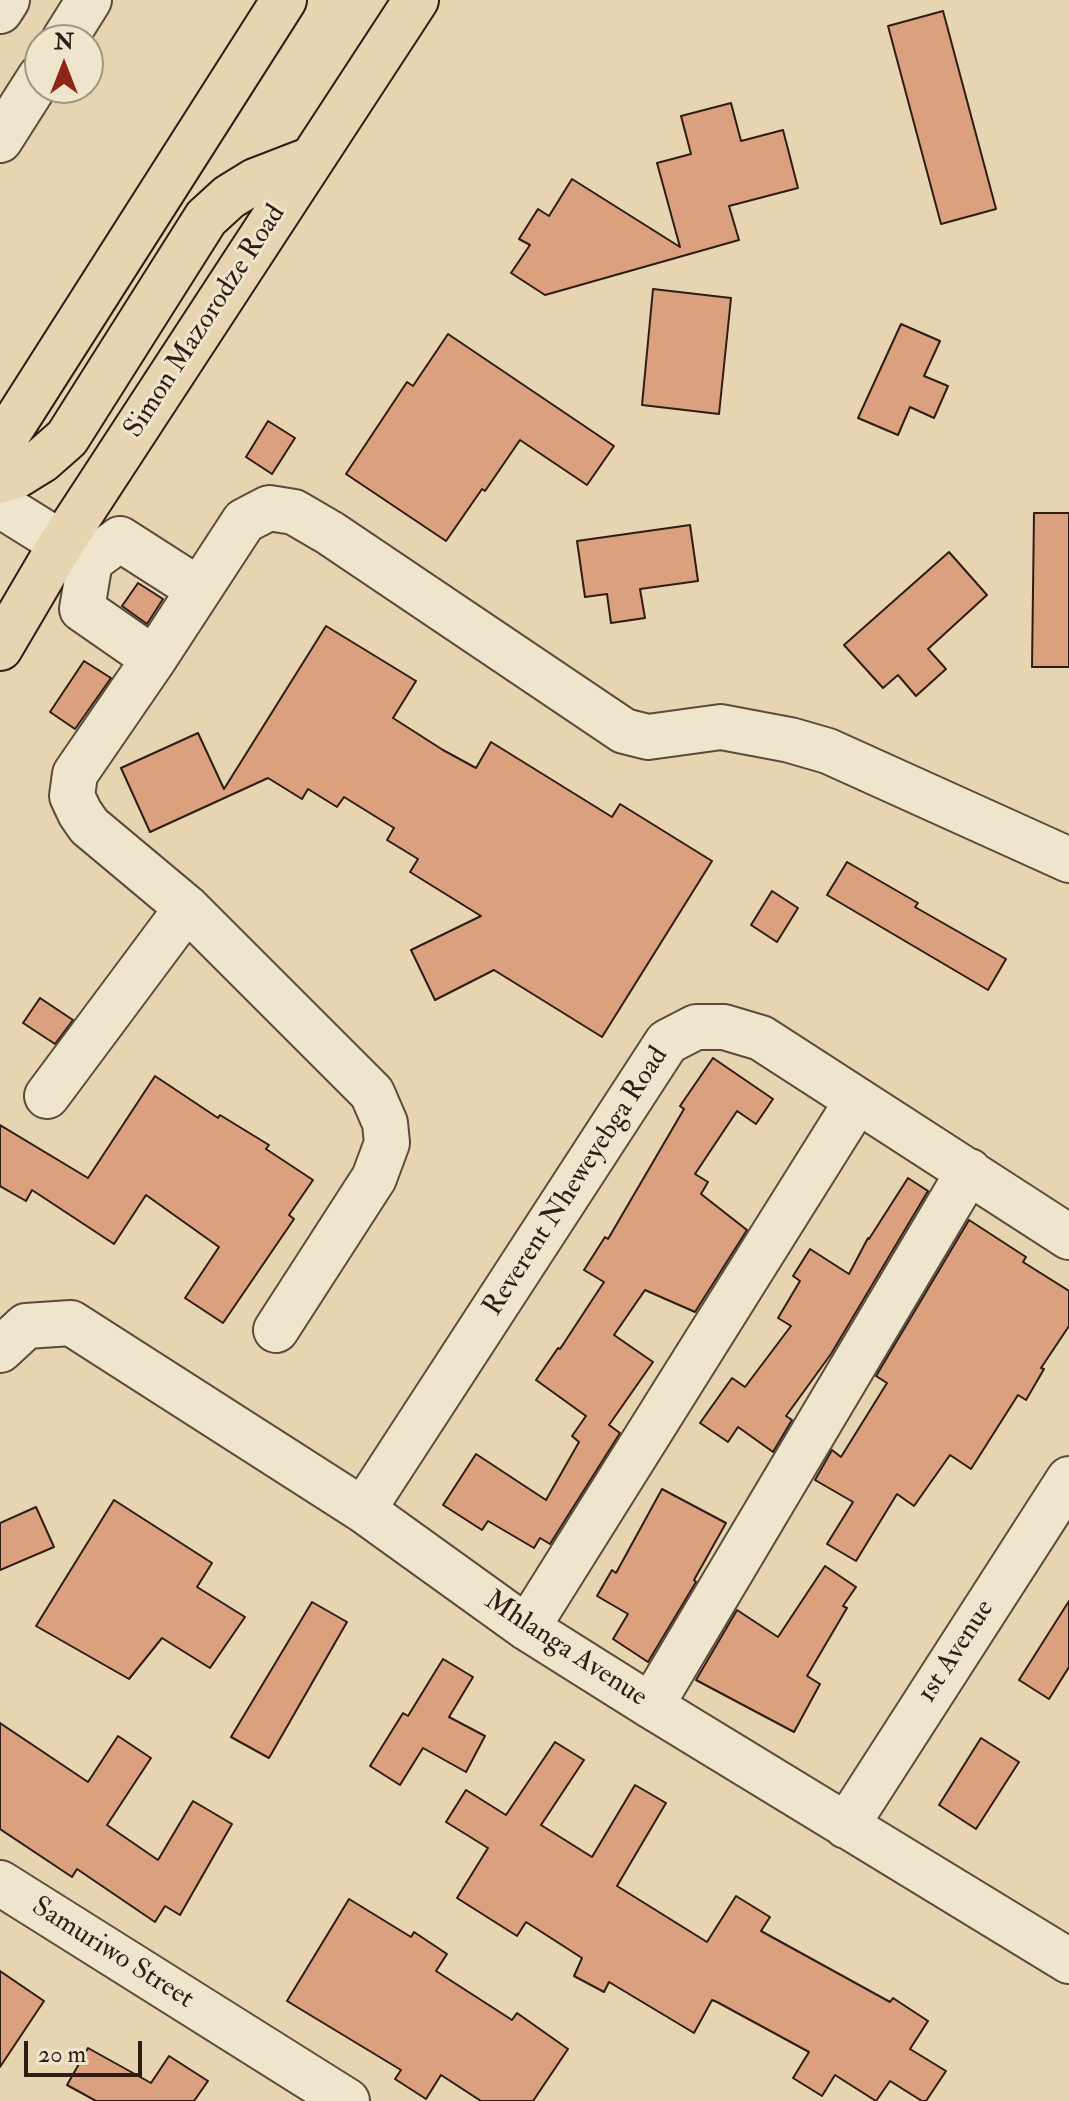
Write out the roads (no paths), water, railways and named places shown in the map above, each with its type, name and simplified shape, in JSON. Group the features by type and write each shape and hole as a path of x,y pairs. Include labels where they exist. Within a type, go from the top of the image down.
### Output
{"highway":[{"path":"0,446 284,0"},
{"name":"Simon Mazorodze Road","path":"0,648 76,552 312,159 416,0"},
{"path":"0,481 16,476 42,460 67,438 206,218 229,197 255,181 312,159"}],"street":[{"path":"0,11 7,0"},
{"path":"74,24 89,0"},
{"path":"0,140 24,102"},
{"path":"0,505 76,552 120,539 198,589"},
{"path":"276,1330 374,1178 387,1143 385,1123 372,1093 187,908 89,826 72,796 75,774 244,521 269,508 294,512 330,533 624,731 648,737 721,727 790,740 828,751 1069,860"},
{"path":"76,552 82,609 154,659"},
{"path":"47,1096 187,908"},
{"name":"Reverent Nheweyebga Road","path":"363,1510 667,1042 696,1027 724,1027 761,1038 1069,1237"},
{"path":"527,1628 857,1101"},
{"path":"651,1706 969,1171"},
{"name":"Mhlanga Avenue","path":"0,1350 26,1326 71,1323 363,1510 527,1628 1069,1961"},
{"name":"1st Avenue","path":"846,1826 1069,1479"},
{"name":"Samuriwo Street","path":"0,1883 347,2101"}]}
